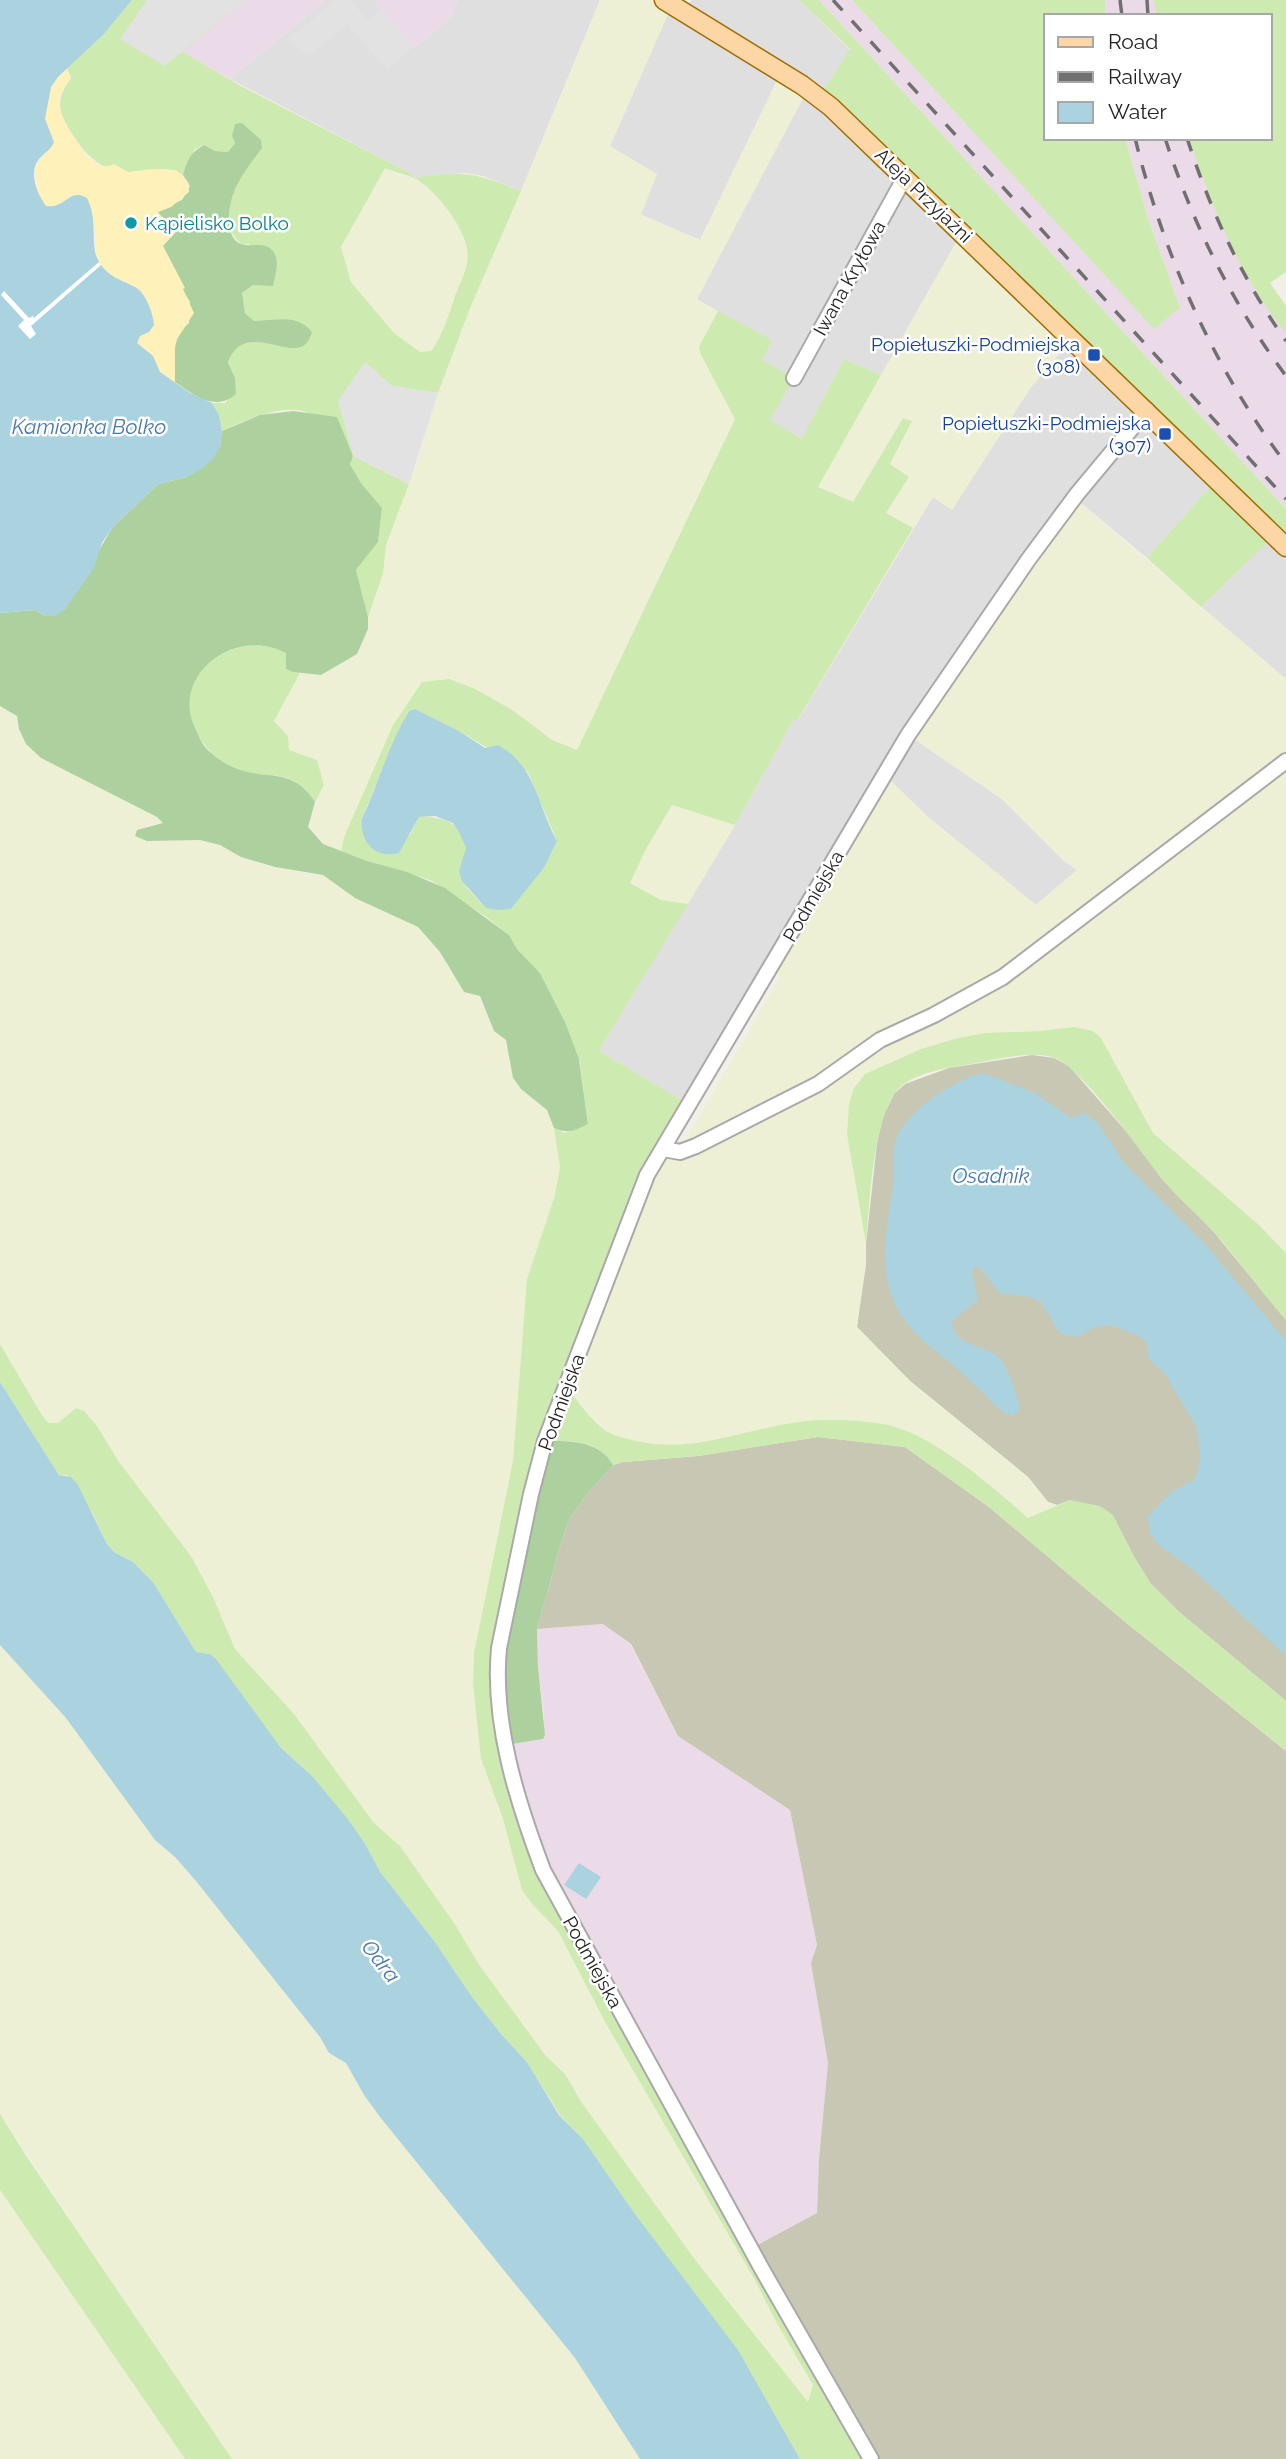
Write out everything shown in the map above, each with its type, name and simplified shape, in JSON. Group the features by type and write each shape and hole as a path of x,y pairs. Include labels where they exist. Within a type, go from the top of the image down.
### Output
{"main road":[{"name":"Aleja Przyjaźni","path":"664,0 819,97 1286,547"}],"street":[{"name":"Iwana Kryłowa","path":"794,378 905,177"},
{"name":"Podmiejska","path":"871,2459 763,2271 543,1870 523,1812 500,1716 497,1673 499,1648 537,1469 561,1396 596,1312 647,1175 908,735 1028,560 1086,483 1153,416"},
{"path":"663,1149 680,1152 696,1146 818,1084 880,1040 934,1015 1003,977 1286,761"}],"shaded area":[{"path":"147,0 245,0 165,66 120,39"},
{"path":"245,0 326,0 230,79 182,52"},
{"path":"326,0 374,0 414,48 450,18 458,0 600,0 521,191 483,176 466,173 414,178 412,174 230,79"},
{"path":"336,0 350,0 368,21 381,10 413,47 387,69 347,24 314,52 302,53 288,39"},
{"path":"374,0 458,0 450,18 414,48"},
{"path":"600,0 664,0 672,5 610,146 657,174 641,215 700,240 781,72 808,89 697,299 718,311 699,347 735,419 577,751 552,740 511,709 422,682 393,725 344,837 341,851 323,844 308,827 315,802 324,785 317,760 289,750 274,720 300,673 321,675 357,654 368,629 368,617 383,574 386,545 418,459 438,393 470,308"},
{"path":"692,0 799,0 850,50 962,232 881,375 844,359 803,439 770,421 761,360 697,299 807,89 781,72 700,240 640,214 610,146 672,5 681,10"},
{"path":"819,0 852,0 964,122 1180,308 1148,218 1126,140 1190,140 1223,225 1248,275 1286,333 1286,509"},
{"path":"1105,0 1154,0 1156,14 1106,14"},
{"path":"385,168 401,176 414,178 441,200 460,229 468,250 465,274 442,336 431,351 420,352 394,333 351,282 341,246"},
{"path":"962,232 1072,339 1031,387 952,510 933,497 913,528 886,513 909,477 890,464 912,421 903,418 853,502 818,487"},
{"path":"1072,339 1216,480 1147,558 1075,498 973,777 1003,800 1063,860 1077,870 1036,905 928,817 884,775 690,1105 599,1051 735,825 794,719 798,720 933,497 952,509 1031,387"},
{"path":"365,362 392,386 438,393 409,484 353,456 338,401"},
{"path":"1074,498 1286,679 1286,1253 1260,1226 1153,1133 1135,1105 1101,1038 1041,1031 1010,1031 921,1049 865,1074 847,1134 866,1244 866,1265 857,1327 910,1381 1028,1477 1048,1502 1057,1505 1028,1518 966,1468 920,1437 776,1427 722,1440 669,1445 640,1442 611,1434 587,1411 566,1384 577,1378 596,1312 668,1140 685,1141 780,977 771,968 884,774 928,817 1036,905 1077,870 1063,860 1003,800 908,735"},
{"path":"1274,535 1286,547 1286,679 1201,607"},
{"path":"0,706 17,716 19,729 41,758 164,823 147,826 147,841 200,840 220,845 241,857 302,873 323,875 355,898 418,927 440,952 453,976 479,996 494,1031 505,1040 509,1063 521,1089 547,1110 554,1128 560,1168 555,1196 527,1279 513,1461 474,1653 473,1684 481,1759 532,1904 558,1931 605,2022 756,2282 813,2386 808,2402 649,2198 582,2103 565,2074 546,2056 480,1966 456,1926 400,1846 374,1823 294,1714 235,1649 213,1597 191,1556 119,1462 97,1426 48,1423 0,1344"},
{"path":"673,804 735,825 688,904 661,900 630,884 646,849"},
{"name":"Osadnik","path":"1032,1055 1054,1058 1069,1066 1131,1137 1162,1179 1213,1231 1286,1320 1286,1701 1178,1611 1151,1584 1136,1560 1070,1500 1057,1505 1048,1502 1028,1477 910,1381 857,1327 877,1143 883,1117 894,1094 905,1084 949,1068"},
{"path":"818,1437 905,1447 989,1507 1124,1621 1286,1751 1286,2459 871,2459 752,2248 817,2213 828,2063 811,1963 817,1945 790,1810 678,1736 631,1644 603,1624 537,1629 569,1520 613,1465 698,1456"},
{"path":"603,1624 630,1644 678,1736 790,1810 817,1945 811,1963 828,2063 817,2213 752,2248 556,1896 506,1745 543,1739 544,1717 537,1629"},
{"path":"0,1645 66,1718 155,1840 175,1857 196,1881 320,2037 329,2053 346,2063 380,2117 575,2358 640,2459 232,2459 0,2114"},
{"path":"0,2190 1,2192 185,2459 0,2459"}],"green space":[{"path":"132,0 245,0 183,52 241,86 412,174 414,178 445,174 469,175 521,191 470,308 438,393 392,386 353,456 313,416 299,410 265,414 222,431 219,415 212,403 226,403 235,378 228,361 237,348 248,342 260,342 297,348 306,344 312,332 301,323 254,321 245,313 241,294 253,285 249,244 243,245 235,237 229,216 233,191 252,161 235,143 228,152 215,151 204,145 195,149 183,175 163,169 130,172 110,169 93,159 73,136 60,108 63,91 71,78 67,68 104,34","holes":["385,168 424,184 454,219 467,249 464,273 442,331 431,351 420,352 394,333 351,282 341,247"]},
{"path":"799,0 819,0 1286,509 1286,547 1274,536 1201,607 1147,558 1216,480 819,97 850,49"},
{"path":"852,0 1105,0 1106,14 1044,14 1044,140 1126,140 1148,218 1180,308 1154,329"},
{"path":"1154,0 1286,0 1286,272 1270,283 1286,306 1286,333 1255,289 1228,240 1190,140 1272,140 1272,14 1156,14"},
{"path":"242,123 261,140 262,148 244,173 231,200 231,231 235,240 241,244 268,247 275,254 277,262 273,286 253,285 242,293 245,313 254,321 293,320 307,326 312,332 306,344 297,348 260,342 237,348 228,362 235,378 236,394 220,402 213,402 198,397 175,382 176,342 189,323 190,302 162,245 157,211 182,200 190,186 183,175 193,154 204,145 215,151 228,152 235,143 232,136 235,124"},
{"path":"718,311 772,340 762,360 794,378 770,420 802,439 844,359 881,375 818,487 853,502 903,418 912,421 890,464 909,477 886,513 913,528 797,721 794,719 735,825 672,805 630,883 661,900 688,904 599,1051 690,1105 655,1160 566,1384 596,1422 610,1433 628,1439 674,1445 807,1421 872,1422 909,1432 946,1452 1028,1518 1070,1500 1100,1506 1113,1515 1151,1584 1178,1611 1286,1701 1286,1751 1124,1621 989,1507 905,1447 818,1437 698,1456 613,1465 604,1453 593,1446 565,1441 497,1673 533,1844 871,2459 800,2459 740,2355 583,2139 560,2115 527,2062 472,1997 435,1942 381,1873 364,1842 312,1776 281,1748 210,1654 196,1652 153,1582 133,1562 114,1552 107,1544 92,1512 67,1475 59,1475 0,1382 0,1344 48,1423 58,1423 76,1408 84,1411 97,1426 119,1462 191,1556 213,1597 235,1649 294,1714 374,1823 400,1846 456,1926 480,1966 546,2056 565,2074 582,2103 696,2261 808,2402 813,2385 756,2282 605,2022 558,1931 522,1890 503,1819 481,1759 473,1684 474,1653 513,1461 527,1279 555,1195 560,1168 554,1128 565,1133 588,1124 580,1062 566,1024 540,973 517,949 509,935 430,880 341,851 344,837 393,725 422,682 449,679 473,688 511,709 552,740 577,750 735,419 699,347","holes":["411,709 459,731 528,772 557,841 544,868 511,909 486,908 467,888 459,871 465,854 465,839 450,822 419,817 410,835 362,818 390,751"]},
{"path":"293,411 337,417 353,456 350,464 361,483 382,508 378,542 356,570 368,617 368,629 357,654 321,675 286,669 286,653 266,646 246,646 227,651 211,661 198,675 191,693 190,712 197,732 205,747 227,764 246,772 288,779 307,791 315,802 308,827 323,844 367,861 407,872 445,888 509,935 517,949 540,973 566,1024 579,1059 588,1124 579,1128 567,1131 554,1128 547,1110 521,1089 513,1078 506,1040 494,1031 480,996 464,992 440,952 418,927 355,898 323,875 275,867 241,857 220,845 200,840 147,841 135,836 137,830 163,823 157,817 41,758 26,744 17,716 0,706 0,613 35,610 46,616 65,609 112,528 158,484 187,477 220,447 222,431 260,415"},
{"path":"353,456 409,484 386,545 383,574 368,617 356,570 378,542 382,508 361,483 350,463"},
{"path":"253,645 273,646 286,653 286,669 300,673 274,721 288,736 289,750 317,760 324,785 315,802 306,790 287,778 245,772 221,761 210,751 194,726 190,698 193,684 201,671 224,652"},
{"path":"1074,1027 1093,1031 1101,1038 1153,1133 1260,1226 1286,1253 1286,1320 1222,1241 1166,1183 1095,1093 1066,1065 1055,1058 1045,1056 1010,1057 950,1068 926,1073 905,1083 894,1095 879,1134 871,1182 866,1244 847,1134 849,1104 854,1088 865,1074 921,1049 958,1038 985,1033"},
{"path":"545,1441 592,1446 613,1465 569,1520 537,1629 545,1735 543,1739 506,1745 497,1673"},
{"path":"0,2114 232,2459 185,2459 0,2190"}],"sand":[{"name":"Kąpielisko Bolko","path":"67,68 71,78 60,96 60,110 75,140 90,158 104,166 114,164 128,172 176,170 188,182 189,192 171,207 158,212 175,233 163,246 185,288 183,289 194,313 175,342 175,382 160,372 153,356 137,343 140,336 149,332 137,288 118,281 103,268 95,254 95,228 71,195 60,205 45,206 37,190 35,166 54,143 45,118 46,103 56,80"}],"water":[{"name":"Kamionka Bolko","path":"0,0 132,0 104,34 58,77 51,87 45,119 54,142 36,164 35,183 46,206 53,206 76,195 87,198 93,216 95,248 99,262 110,274 139,290 150,309 154,325 149,332 140,336 137,343 153,356 160,372 190,393 212,403 219,415 222,431 220,447 212,460 187,477 158,484 112,528 102,543 94,568 65,609 55,616 46,616 35,610 0,613"},
{"path":"415,709 459,731 485,748 498,745 521,764 535,788 557,841 544,868 511,909 486,908 462,881 459,871 466,848 453,823 435,816 419,817 399,853 377,852 367,843 362,829 363,815 398,732 410,710"},
{"name":"Osadnik","path":"979,1074 986,1074 1035,1093 1071,1118 1084,1113 1098,1123 1124,1163 1204,1243 1286,1341 1286,1656 1192,1569 1160,1546 1150,1533 1148,1517 1173,1492 1192,1482 1200,1457 1197,1428 1166,1375 1149,1359 1147,1343 1138,1335 1109,1325 1095,1327 1077,1337 1066,1336 1058,1331 1041,1302 1030,1297 1000,1293 979,1267 974,1267 972,1274 978,1300 952,1321 954,1330 965,1342 989,1351 1002,1361 1020,1409 1012,1416 1000,1410 912,1330 893,1300 888,1284 885,1251 896,1139 905,1124 923,1106 945,1089"},
{"name":"Odra","path":"0,1382 59,1475 71,1477 78,1485 107,1544 114,1552 133,1562 153,1582 196,1652 210,1654 216,1659 281,1748 312,1776 347,1818 381,1873 435,1942 472,1997 527,2062 559,2115 583,2139 635,2214 738,2350 800,2459 640,2459 575,2358 380,2117 346,2063 329,2053 320,2037 196,1881 175,1857 155,1840 66,1718 0,1645"},
{"path":"579,1863 601,1877 586,1899 564,1885"}],"pier":[{"path":"99,262 101,265 31,326 36,334 30,339 18,326 24,320 1,295 4,291 29,318 34,318"}],"railway":[{"path":"833,0 1286,499"},
{"path":"1120,0 1122,14"},
{"path":"1147,0 1148,14"},
{"path":"1136,140 1161,225 1194,309 1236,389 1286,464"},
{"path":"1166,140 1188,202 1231,292 1286,376"},
{"path":"1188,140 1206,191 1241,269 1286,341"}],"place":[{"name":"Kąpielisko Bolko","path":"131,223"},
{"name":"Popiełuszki-Podmiejska (308)","path":"1094,355"},
{"name":"Popiełuszki-Podmiejska (307)","path":"1165,434"}]}
